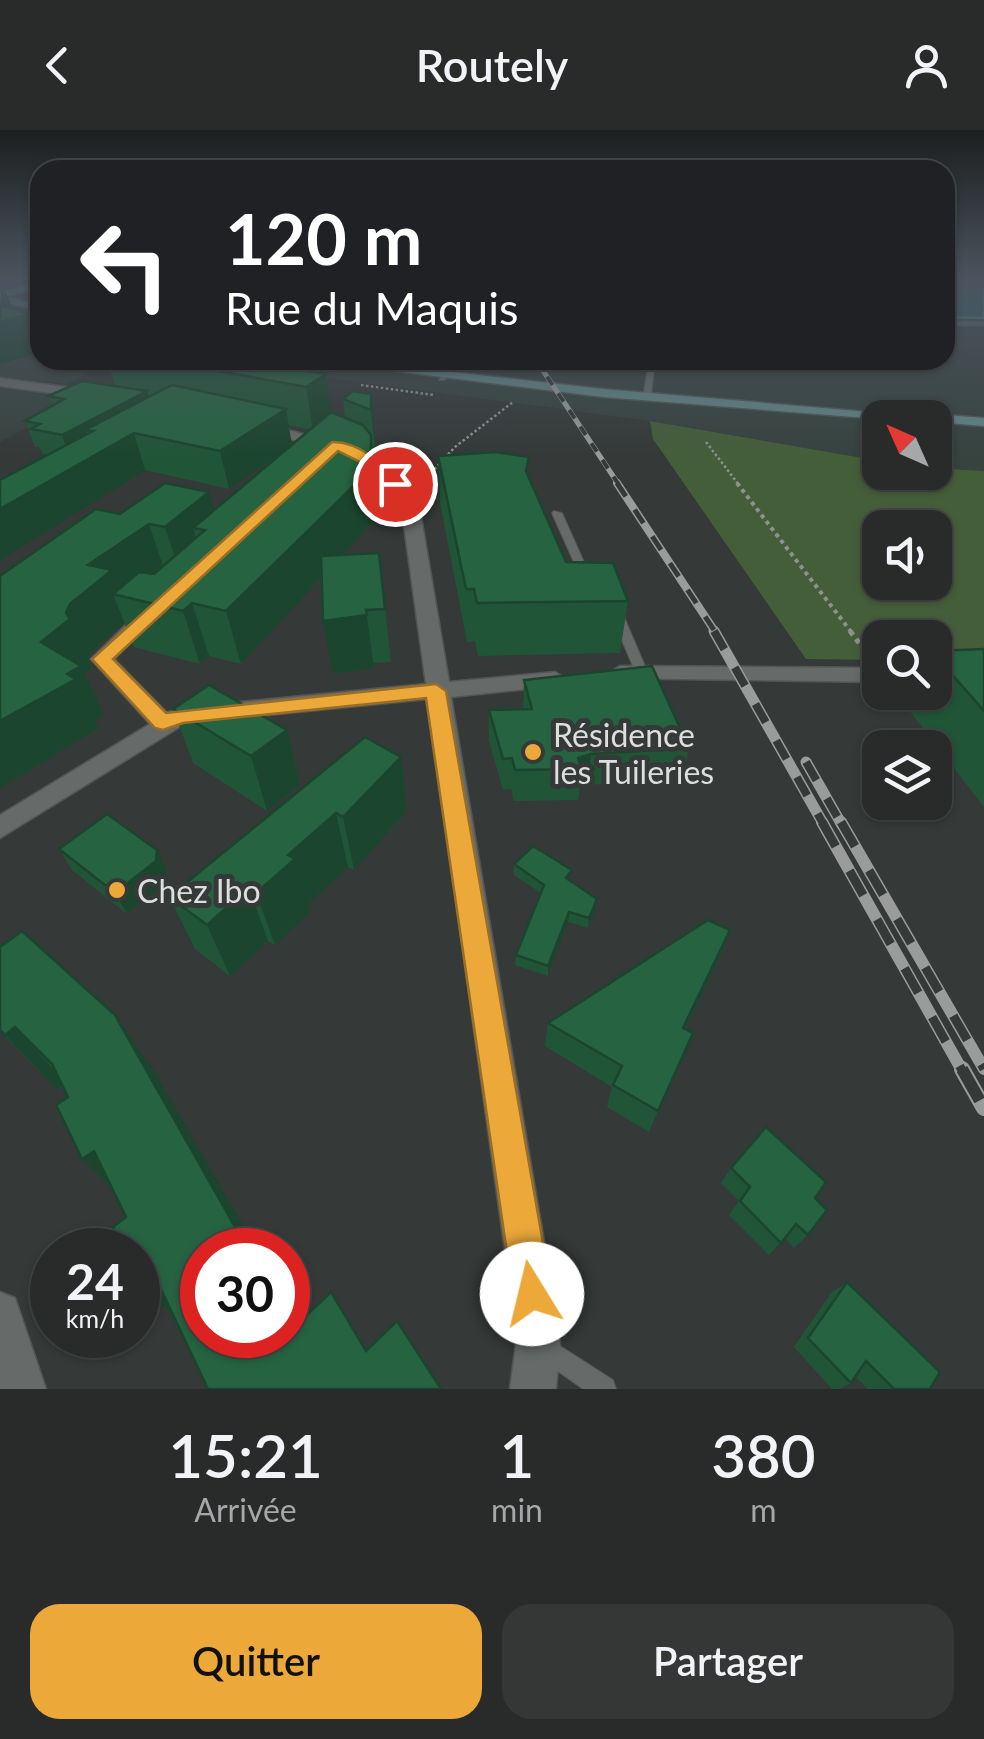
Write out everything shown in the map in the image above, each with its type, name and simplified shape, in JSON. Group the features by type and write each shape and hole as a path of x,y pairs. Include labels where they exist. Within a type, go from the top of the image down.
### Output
{"main road":[{"path":"385,370 862,413"},
{"path":"952,419 984,422"}],"street":[{"path":"0,382 109,398"},
{"path":"237,422 337,445 377,465 408,506 538,1344 533,1389"},
{"path":"313,466 337,445"},
{"path":"163,723 102,659 170,594"},
{"path":"0,828 163,723 180,716 641,671 862,669"},
{"path":"0,1313 23,1389"}],"lane":[{"path":"442,378 446,370"},
{"path":"647,396 651,370"},
{"path":"556,513 592,591"},
{"path":"605,601 614,608 641,671"},
{"path":"538,1344 604,1389"}],"path":[{"path":"408,506 455,447 514,402"},
{"path":"706,442 862,649"}],"shaded area":[{"path":"0,339 30,339 30,370 94,370 66,384 0,377"},
{"path":"955,339 984,339 984,471 952,469 952,400 862,400 862,458 650,421 267,370 955,370"},
{"path":"0,387 45,392 81,399 0,442"}],"green space":[{"path":"650,421 862,458 862,490 952,490 952,469 984,471 984,661 952,660 952,620 862,620 862,660 806,659 653,439"}],"building":[{"path":"213,370 300,370 326,374 306,387"},
{"path":"82,381 147,391 62,435 31,429 40,424 25,421 64,399 48,396"},
{"path":"172,385 286,409 220,451 134,433 0,509 0,480"},
{"path":"353,391 371,394 371,410 343,399"},
{"path":"331,412 363,425 371,435 371,460 381,459 226,611 192,603 183,611 113,594 139,572 154,574 205,530 193,528"},
{"path":"496,452 529,457 526,471 566,562 613,563 628,601 477,603 474,589 466,589 438,456"},
{"path":"165,483 209,492 165,527 149,524 88,565 112,570 70,604 66,613 70,619 41,642 81,666 67,674 76,679 0,721 0,576 96,509 120,514"},
{"path":"379,553 385,609 323,621 321,556"},
{"path":"984,649 984,711 952,674 952,650"},
{"path":"652,666 689,748 591,754 578,758 582,769 515,770 512,758 503,759 489,710 532,709 524,680"},
{"path":"209,685 287,730 251,756 173,709"},
{"path":"365,737 401,757 343,817 336,813 288,855 295,859 256,893 249,888 207,925 169,897"},
{"path":"107,814 157,850 156,861 115,893 59,849"},
{"path":"533,846 572,870 566,878 597,899 589,918 569,912 548,966 516,955 544,885 514,864"},
{"path":"708,920 730,930 683,1028 693,1033 658,1111 613,1085 622,1066 548,1023"},
{"path":"22,931 115,1015 236,1228 180,1228 180,1330 160,1287 160,1228 113,1228 126,1217 94,1151 82,1159 56,1105 68,1097 52,1064 15,1027 5,1035 0,1030 0,947"},
{"path":"766,1127 826,1182 815,1198 827,1210 808,1235 796,1224 781,1243 740,1201 750,1187 731,1168"},
{"path":"847,1282 940,1372 930,1389 894,1389 866,1361 851,1383 808,1338"},
{"path":"331,1292 366,1351 397,1321 441,1389 208,1389 193,1358 310,1358 310,1312"}],"railway":[{"path":"543,370 619,485"},
{"path":"617,483 716,633"},
{"path":"714,631 824,825"},
{"path":"806,762 842,825"},
{"path":"822,822 963,1072"},
{"path":"841,822 984,1069"},
{"path":"962,1069 984,1108"}],"place":[{"name":"Résidence les Tuileries","path":"533,752"},
{"name":"Chez Ibo","path":"117,890"}],"route":[{"path":"395,484 377,465 337,445 102,659 163,723 180,716 436,691 532,1294"}]}
